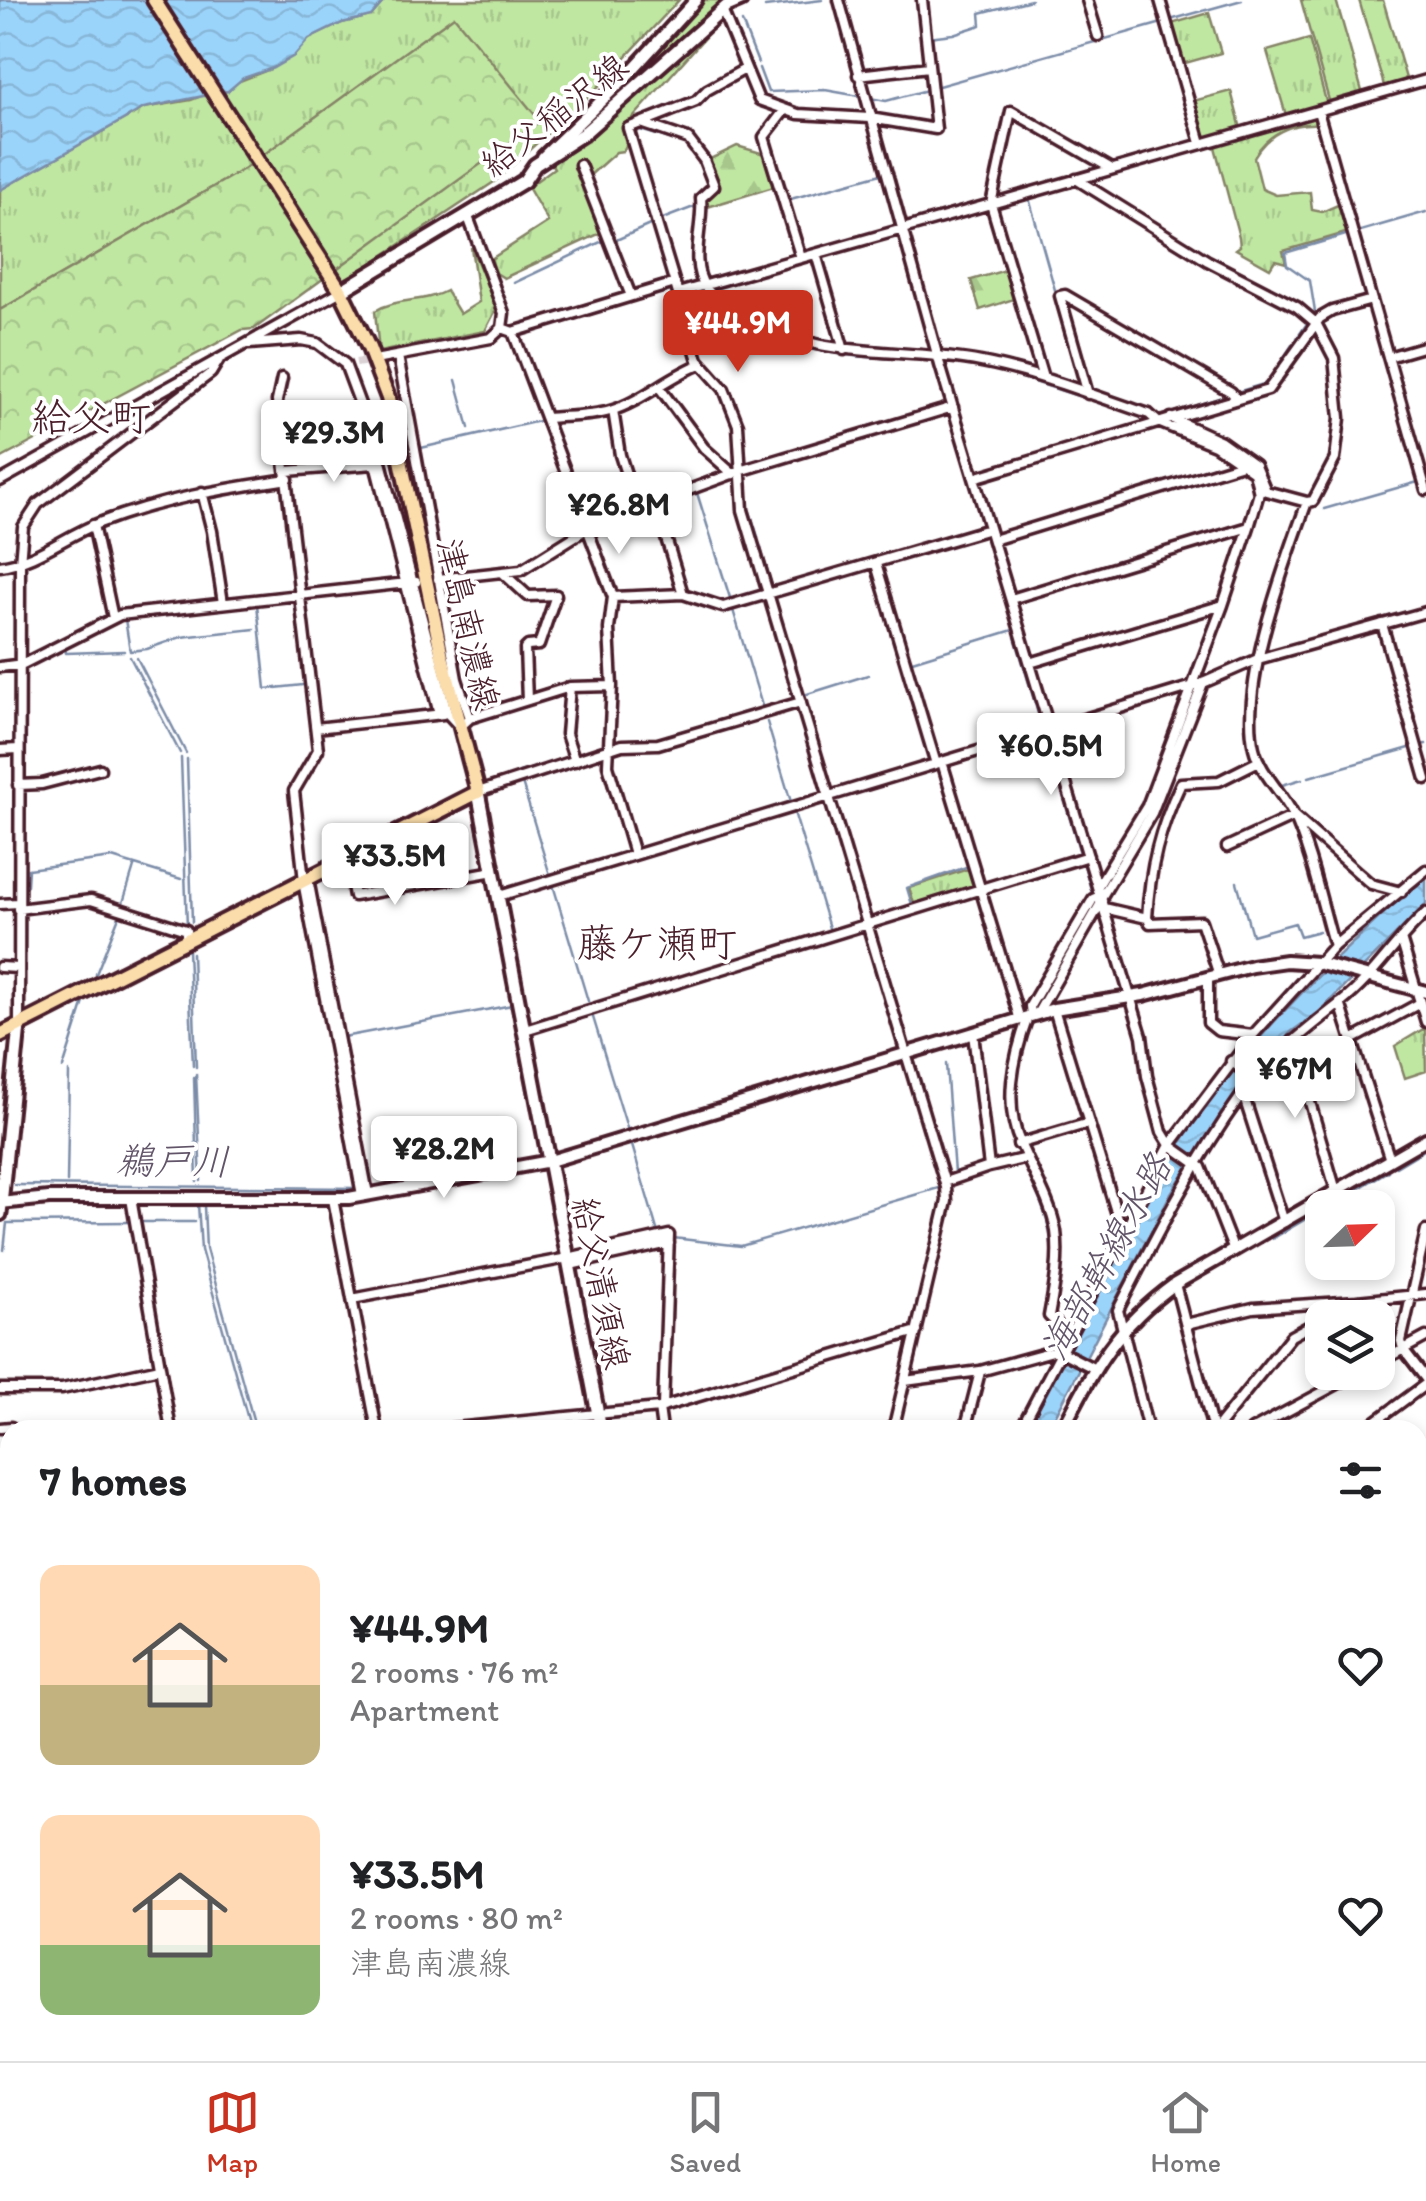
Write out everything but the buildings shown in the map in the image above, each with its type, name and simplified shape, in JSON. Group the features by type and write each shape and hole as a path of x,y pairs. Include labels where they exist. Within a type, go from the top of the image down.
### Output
{"main road":[{"name":"津島南濃線","path":"154,0 337,285 369,348 388,398 478,792"},
{"name":"給父稲沢線","path":"337,285 524,182 535,165 583,134 722,10 741,0"},
{"path":"0,1035 478,792"},
{"name":"給父清須線","path":"478,792 599,1420"},
{"path":"0,1214 19,1026"}],"street":[{"path":"535,165 624,79 696,0"},
{"path":"839,0 937,356 1131,996 1162,1132 1172,1146 1201,1167 1234,1251"},
{"path":"722,10 759,100 784,111 936,128 922,0"},
{"path":"1087,0 1098,36"},
{"path":"1160,0 1202,143"},
{"path":"858,75 928,67"},
{"path":"745,69 696,100 628,128 701,364 724,389 732,406 738,426 736,473 743,510 945,1182 948,1201 895,1420"},
{"path":"502,328 513,332 631,296 704,286 1426,80"},
{"path":"1318,110 1426,490"},
{"path":"784,111 764,137 801,258"},
{"path":"1043,378 991,204 1010,111 1112,169"},
{"path":"642,123 682,136 704,160 714,186 701,198 703,215 697,253 704,286 730,309 757,325 820,347 937,356 1043,378 1150,414 1158,422 1215,445 1254,472 1259,493 1165,784 1029,1017 1013,1066 1012,1098 1019,1144 1056,1233 1055,1284 1049,1316 1068,1335"},
{"path":"580,166 631,296"},
{"path":"1076,180 1208,261 1297,306 1316,324 1334,358 1340,418 1335,459 1313,501 1266,491 1255,465 1221,441 1171,418"},
{"path":"380,360 491,338 502,328 504,313 467,214"},
{"path":"816,254 844,350"},
{"path":"0,481 250,344 337,285"},
{"path":"1088,394 1060,296 1065,294 1232,392 1237,399"},
{"path":"974,478 1268,390 1316,324 1332,311 1372,300"},
{"path":"513,332 613,597 609,630 612,686 608,765 634,854"},
{"path":"250,344 301,340 316,343 350,364 412,582 443,714"},
{"path":"1388,357 1426,346"},
{"path":"398,356 464,722"},
{"path":"19,1026 18,749 8,665 23,527 38,504 212,372 219,360"},
{"path":"546,418 613,410 701,364"},
{"path":"282,378 277,401 317,753 294,791 305,880 365,1195"},
{"path":"658,387 704,448 736,473"},
{"path":"354,407 376,461"},
{"path":"436,579 520,570 588,528 655,502 952,407"},
{"path":"613,410 620,455 638,509"},
{"path":"0,566 20,563 93,526 171,498 376,461"},
{"path":"992,540 1242,464"},
{"path":"202,492 223,603"},
{"path":"655,502 683,594"},
{"path":"1307,502 1281,574 1258,659 1252,732 1259,761 1294,816 1334,946"},
{"path":"93,526 113,618"},
{"path":"1010,599 1249,528"},
{"path":"613,597 683,594 723,606 990,529"},
{"path":"876,564 980,890 1029,1017"},
{"path":"503,573 528,596 556,596 540,645 525,649 527,700"},
{"path":"0,675 8,665 120,615 412,582"},
{"path":"1030,663 1223,605"},
{"path":"499,896 1198,684 1258,659 1426,612"},
{"path":"1382,624 1426,780"},
{"path":"1101,898 1147,806 1198,684"},
{"path":"316,728 443,714 464,722 570,686 612,686"},
{"path":"570,686 566,734 574,760"},
{"path":"478,792 622,744 658,744 802,702"},
{"path":"0,750 18,749"},
{"path":"1165,784 1220,780 1259,761"},
{"path":"18,786 100,769"},
{"path":"1147,918 1149,872 1165,818 1182,783"},
{"path":"1226,846 1294,816"},
{"path":"1294,816 1371,884 1400,892"},
{"path":"525,1030 1088,856"},
{"path":"346,859 354,896 494,871"},
{"path":"1025,1420 1122,1232 1172,1146 1232,1062 1316,963 1426,870"},
{"path":"1101,898 1147,918 1150,923 1201,921 1214,976 1208,1024 1218,1030 1253,1034"},
{"path":"0,904 91,900 186,930 186,940"},
{"path":"1145,1420 1118,1310 1194,1161 1253,1079 1340,1003 1426,912"},
{"path":"1412,926 1426,929"},
{"path":"1400,939 1421,994 1426,1022"},
{"path":"1,1202 49,1198 334,1199 550,1161 1054,1009 1286,962 1316,963 1365,974 1421,994"},
{"path":"0,967 18,968"},
{"path":"1352,1040 1421,994"},
{"path":"1340,1003 1390,1160"},
{"path":"1054,1009 1122,1232"},
{"path":"974,1033 989,1167"},
{"path":"1292,1041 1336,1190"},
{"path":"1232,1062 1253,1079"},
{"path":"1243,1094 1284,1222"},
{"path":"1019,1144 1089,1123"},
{"path":"1338,1190 1426,1139"},
{"path":"945,1182 1027,1158"},
{"path":"131,1198 169,1420"},
{"path":"334,1199 375,1420"},
{"path":"1068,1420 1090,1366 1141,1309 1175,1284 1305,1209"},
{"path":"1377,1420 1426,1381 1400,1341 1426,1231"},
{"path":"352,1299 569,1262 669,1235 662,1420"},
{"path":"1175,1284 1211,1420"},
{"path":"1373,1300 1426,1294"},
{"path":"1186,1324 1252,1308 1305,1305"},
{"path":"1222,1420 1291,1336 1305,1328"},
{"path":"548,1420 661,1408 917,1331"},
{"path":"1395,1353 1426,1337"},
{"path":"905,1381 980,1372 1062,1352 1090,1366"},
{"path":"0,1390 62,1389 160,1368"},
{"path":"967,1420 980,1372"},
{"path":"1271,1420 1326,1390"}],"green space":[{"path":"385,0 679,0 595,90 494,182 336,287 327,276 454,17 244,169 0,310 0,190 144,108 191,100 273,68 309,39 342,23 371,16"},
{"path":"702,0 741,0 556,150"},
{"path":"1301,0 1336,0 1363,95 1330,104"},
{"path":"1359,0 1383,0 1407,82 1385,89"},
{"path":"1209,13 1221,53 1182,64 1171,24"},
{"path":"454,16 540,121 254,329 242,330 0,459 0,310 244,169"},
{"path":"714,27 624,128 628,142 623,151 616,152 588,177 605,231 504,278 496,273 491,259 548,222 528,187 554,168 551,163"},
{"path":"1309,39 1327,105 1286,115 1267,51"},
{"path":"1231,91 1241,129 1206,139 1193,101"},
{"path":"1312,115 1319,124 1290,127 1259,149 1254,157 1262,189 1276,195 1310,192 1312,210 1322,212 1340,204 1349,232 1283,251 1286,263 1275,260 1270,268 1236,249 1240,246 1239,237 1214,143"},
{"path":"737,146 768,155 777,186 704,208 703,197 712,193 706,161"},
{"path":"471,247 497,308 485,331 379,352 375,311 446,291 460,314 479,302"},
{"path":"1009,269 1017,298 980,310 971,280"},
{"path":"971,868 975,888 915,907 909,888"},
{"path":"1425,1028 1426,1071 1405,1078 1395,1046"}],"water":[{"path":"0,0 385,0 371,16 342,23 309,39 294,56 243,78 228,91 144,108 0,190"},
{"path":"1426,874 1426,904 1319,1012 1291,1032 1225,1110 1171,1193 1053,1420 1032,1420 1136,1218 1185,1136 1235,1067 1341,954"}],"waterway":[{"path":"765,7 822,0"},
{"path":"928,37 981,25 980,13 1031,0"},
{"path":"1170,20 1242,0"},
{"path":"742,22 758,63"},
{"path":"935,87 1162,23"},
{"path":"759,68 768,92 825,90 859,96"},
{"path":"870,98 886,101 927,90"},
{"path":"640,130 687,144"},
{"path":"698,158 710,187"},
{"path":"787,200 881,174"},
{"path":"1029,198 1057,297"},
{"path":"660,220 699,205"},
{"path":"1357,232 1426,212"},
{"path":"614,241 652,224"},
{"path":"1315,312 1310,281 1287,265 1285,253 1349,234"},
{"path":"514,283 607,239"},
{"path":"707,295 755,331 783,342 844,355 934,360"},
{"path":"1297,338 1308,322"},
{"path":"1237,392 1267,383 1292,345"},
{"path":"945,361 983,366"},
{"path":"991,368 1149,419"},
{"path":"343,374 354,400"},
{"path":"456,380 469,428"},
{"path":"1159,417 1225,396"},
{"path":"558,413 606,408"},
{"path":"421,448 539,421"},
{"path":"293,467 367,458 363,442"},
{"path":"204,489 284,474"},
{"path":"745,476 746,499 758,537"},
{"path":"1324,509 1418,482"},
{"path":"664,495 686,486"},
{"path":"175,495 196,490"},
{"path":"697,493 731,601"},
{"path":"760,545 772,586 777,588"},
{"path":"852,565 862,562"},
{"path":"402,588 425,673"},
{"path":"295,599 257,604 266,689 303,685"},
{"path":"733,610 763,709"},
{"path":"111,624 125,619 130,651 181,637 255,629"},
{"path":"1201,679 1221,621"},
{"path":"909,662 1013,630"},
{"path":"1015,637 1042,727"},
{"path":"65,647 66,653 124,651"},
{"path":"130,657 180,753"},
{"path":"137,658 186,753"},
{"path":"804,695 868,675"},
{"path":"1185,715 1196,691"},
{"path":"767,722 791,802"},
{"path":"701,736 709,733"},
{"path":"1045,735 1080,853"},
{"path":"1420,745 1426,744"},
{"path":"1309,777 1413,747"},
{"path":"181,758 187,927"},
{"path":"187,759 192,922"},
{"path":"519,772 557,761"},
{"path":"1282,785 1302,779"},
{"path":"522,783 550,875"},
{"path":"794,812 829,928"},
{"path":"23,888 27,885 28,869 112,858 181,879"},
{"path":"1083,862 1092,893"},
{"path":"913,908 907,888 969,866"},
{"path":"122,906 134,867"},
{"path":"1237,882 1252,935 1295,923 1300,936 1319,931"},
{"path":"553,885 588,1001"},
{"path":"1081,927 1096,903"},
{"path":"96,974 120,914"},
{"path":"188,950 193,1066"},
{"path":"192,953 196,1067"},
{"path":"63,1068 84,1002"},
{"path":"343,1037 512,1005"},
{"path":"592,1014 628,1131"},
{"path":"1009,1109 1008,1068 1020,1028"},
{"path":"1302,1067 1347,1043"},
{"path":"946,1064 954,1173"},
{"path":"1249,1097 1295,1071"},
{"path":"67,1182 69,1072"},
{"path":"196,1074 201,1181"},
{"path":"194,1077 197,1182"},
{"path":"1013,1132 1021,1156"},
{"path":"631,1142 658,1233"},
{"path":"1396,1167 1426,1149"},
{"name":"海部幹線水路","path":"1024,1164 1050,1234 1046,1310"},
{"path":"1356,1190 1388,1171"},
{"name":"鵜戸川","path":"15,1185 358,1188"},
{"path":"924,1319 952,1199 950,1186"},
{"path":"673,1238 741,1246 942,1187"},
{"path":"913,1325 943,1194"},
{"path":"198,1204 201,1250 248,1420"},
{"path":"330,1205 349,1301"},
{"path":"204,1206 206,1249 253,1420"},
{"path":"1272,1239 1305,1220"},
{"path":"4,1250 7,1223 132,1222"},
{"path":"138,1222 195,1222"},
{"path":"662,1305 665,1249"},
{"path":"353,1323 371,1420"},
{"path":"911,1377 923,1325"},
{"path":"894,1407 910,1339"},
{"path":"905,1399 909,1385"},
{"path":"900,1420 904,1405"},
{"path":"1371,1420 1390,1406"},
{"path":"890,1420 891,1416"}],"tunnel":[{"path":"356,363 375,360"}],"district":[{"name":"給父町","path":"91,417"},
{"name":"藤ケ瀬町","path":"657,943"}]}
